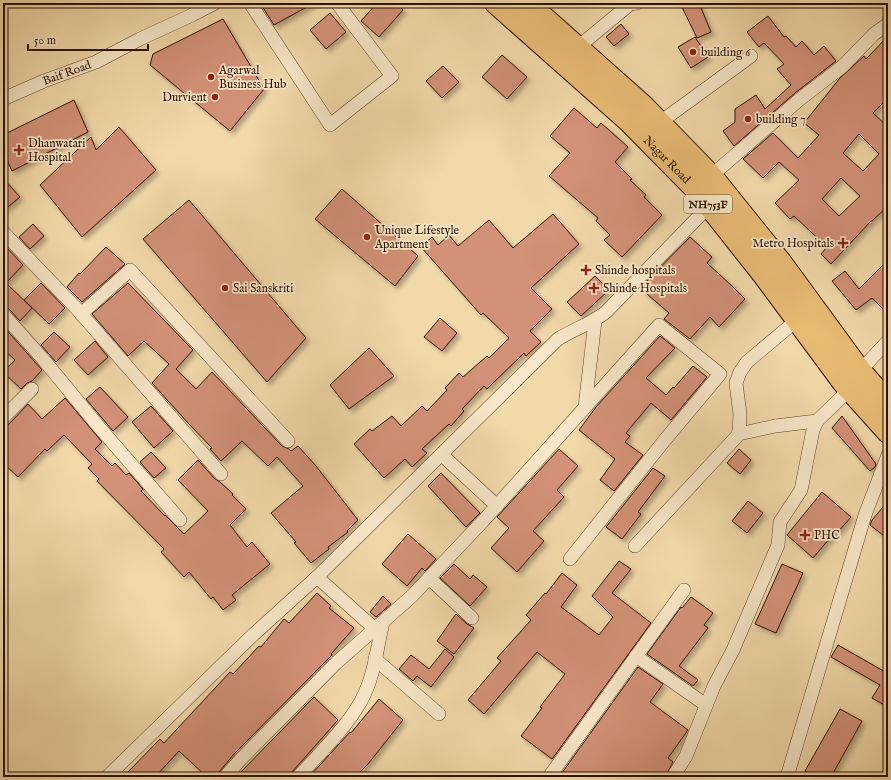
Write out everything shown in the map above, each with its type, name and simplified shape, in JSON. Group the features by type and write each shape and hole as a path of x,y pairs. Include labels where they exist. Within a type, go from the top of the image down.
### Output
{"highway":[{"name":"Nagar Road","path":"496,3 629,120 696,189 764,275 850,389 888,432"},
{"name":"Nagar Road","path":"527,3 643,106 711,176 781,263 860,371 888,403"}],"street":[{"name":"Baif Road","path":"3,99 44,81 96,62 215,3"},
{"path":"250,3 330,125 392,76 337,3"},
{"path":"577,48 630,4 637,3"},
{"path":"711,176 800,99 843,66 874,34 888,24"},
{"path":"659,122 751,56"},
{"path":"107,777 254,634 317,577 558,340 570,331 595,321 606,312 709,206"},
{"path":"3,232 82,314 221,474"},
{"path":"82,314 130,270 288,440"},
{"path":"3,314 43,359 99,428 180,520"},
{"path":"739,434 740,414 736,383 740,372 747,362 797,320"},
{"path":"585,406 595,321"},
{"path":"225,777 336,663 412,596 497,506 659,325 720,374 664,441 570,559"},
{"path":"860,371 888,341"},
{"path":"3,418 32,389"},
{"path":"673,777 686,756 706,705 733,650 778,545 780,522 802,490 813,430 817,421 850,389"},
{"path":"635,546 739,434 775,426 817,421"},
{"path":"442,454 497,506"},
{"path":"788,777 865,515 888,455"},
{"path":"317,577 379,625"},
{"path":"429,578 472,618"},
{"path":"549,777 684,590"},
{"path":"298,777 349,719 361,701 369,684 375,659 379,625"},
{"path":"636,656 706,705"},
{"path":"375,659 439,714"}],"building":[{"path":"260,3 314,3 274,25"},
{"path":"377,3 396,3 403,10 379,37 361,21"},
{"path":"680,3 699,3 711,32 697,38"},
{"path":"330,13 346,32 326,49 310,30"},
{"path":"768,16 784,37 786,36 796,47 802,41 814,55 824,46 836,61 795,93 734,146 723,131 735,122 735,109 756,95 765,109 791,85 777,69 784,64 764,43 759,47 747,32"},
{"name":"Agarwal Business Hub","path":"223,19 264,89 230,131 150,65 153,54"},
{"path":"621,24 629,34 614,46 606,37"},
{"path":"888,36 888,98 873,113 888,127 888,206 871,221 831,264 821,254 827,247 794,216 790,219 775,203 799,180 779,162 763,178 743,159 773,133 798,158 819,135 804,123 840,78 864,56 866,59","holes":["859,134 879,154 863,171 843,153","841,178 860,196 839,216 822,199"]},
{"name":"building 6","path":"695,37 708,57 691,68 678,47"},
{"path":"502,55 527,77 507,99 482,77"},
{"path":"443,66 459,82 442,98 426,81"},
{"path":"74,100 88,132 12,171 3,151 3,135"},
{"path":"574,108 597,128 601,123 628,147 615,162 632,179 630,180 646,195 644,197 662,215 622,257 604,240 610,235 596,221 598,218 549,176 570,153 550,136"},
{"path":"119,127 156,170 82,237 40,185 91,137 96,150"},
{"path":"3,178 20,197 3,211"},
{"name":"Unique Lifestyle Apartment","path":"342,189 418,256 395,286 315,219"},
{"name":"Sai Sanskriti","path":"189,200 306,338 267,382 143,239"},
{"path":"553,214 579,244 531,288 552,309 530,331 541,342 526,356 524,353 487,389 484,386 462,409 464,411 451,426 449,424 422,449 427,453 412,467 405,459 384,478 354,444 370,429 372,431 392,416 401,426 422,406 427,411 447,390 445,388 459,373 463,377 487,356 489,358 509,338 483,313 481,315 421,247 432,237 438,245 449,235 458,246 489,220 513,248"},
{"path":"33,224 44,236 30,249 19,237"},
{"path":"690,237 712,257 707,263 745,299 719,327 710,317 690,339 664,319 669,313 640,288"},
{"path":"106,247 125,264 82,302 67,287"},
{"path":"7,248 23,265 6,283 32,308 20,321 9,309 3,306 3,251"},
{"path":"888,260 888,314 872,298 856,310 832,281 845,271 859,289"},
{"path":"595,276 609,290 581,316 567,302"},
{"path":"41,283 65,308 49,324 24,300"},
{"path":"128,283 193,350 176,369 196,389 212,372 282,446 291,451 298,446 316,466 358,520 347,531 348,532 328,547 329,549 311,563 294,543 296,542 271,513 303,486 277,457 268,466 242,441 221,461 210,449 212,448 152,383 169,364 144,341 128,356 92,314"},
{"path":"440,318 457,333 442,351 424,337"},
{"path":"3,326 42,370 32,381 27,383 21,389 3,372 15,360 3,349"},
{"path":"54,332 70,347 56,362 41,345"},
{"path":"660,336 675,348 646,378 666,395 693,366 707,377 671,420 651,403 626,433 630,436 625,442 643,455 614,491 600,480 615,459 579,430 596,407"},
{"path":"95,341 108,357 88,375 74,360"},
{"path":"369,348 394,376 349,409 330,385"},
{"path":"100,387 128,417 113,431 86,399"},
{"path":"65,398 102,442 95,449 112,466 115,463 126,475 129,473 143,489 141,491 184,534 208,511 178,480 198,460 215,479 233,494 232,495 246,509 230,525 247,547 252,542 270,564 232,595 236,600 223,610 213,597 211,599 189,572 184,577 161,552 164,549 97,481 99,479 88,468 92,464 64,435 47,451 45,449 18,477 3,463 3,426 9,424 28,404 42,419"},
{"path":"151,406 173,431 154,448 132,422"},
{"path":"842,416 876,464 870,471 832,428"},
{"path":"559,449 578,466 557,490 564,497 533,531 544,541 517,572 491,548 509,528 497,517"},
{"path":"739,449 751,460 740,474 727,463"},
{"path":"151,452 166,468 154,478 140,462"},
{"path":"653,468 665,476 638,512 641,514 622,539 606,527"},
{"path":"441,473 480,513 466,527 428,486"},
{"path":"822,492 851,517 838,532 836,531 813,558 787,535"},
{"path":"748,501 763,513 747,533 732,521"},
{"path":"888,501 888,539 870,525 872,520"},
{"path":"408,534 436,559 425,571 422,568 407,586 382,564"},
{"path":"619,561 631,569 612,593 651,623 552,759 521,736 542,708 540,707 565,674 537,652 484,714 468,700 501,661 497,658 531,620 526,615 545,593 546,594 562,573 577,585 561,607 599,635 613,617 592,596"},
{"path":"454,564 470,579 473,575 487,587 470,606 440,578"},
{"path":"782,564 803,573 776,633 755,624"},
{"path":"317,593 331,606 329,608 354,628 331,654 332,655 234,754 219,772 217,777 207,777 179,751 155,777 123,777 160,739 164,743 230,672 233,674 259,646 261,647 284,619 289,623"},
{"path":"383,596 391,604 376,617 370,612"},
{"path":"691,597 713,613 704,625 708,628 679,666 698,680 693,686 647,654 681,607 682,608"},
{"path":"456,614 474,628 454,654 437,641"},
{"path":"838,645 887,673 888,671 888,707 872,698 880,685 831,657"},
{"path":"445,649 454,657 431,687 417,676 413,681 399,669 411,655 429,669"},
{"path":"638,667 663,684 650,702 688,730 668,758 673,762 665,777 559,777"},
{"path":"314,697 338,720 292,772 290,777 236,777"},
{"path":"379,699 403,720 368,764 355,777 309,777 350,732 351,733"},
{"path":"840,709 862,721 831,777 815,777 805,771"}],"place":[{"name":"building 6","path":"693,52"},
{"name":"Agarwal Business Hub","path":"211,77"},
{"name":"Durvient","path":"215,97"},
{"name":"building 7","path":"748,119"},
{"name":"Dhanwatari Hospital","path":"19,150"},
{"name":"Unique Lifestyle Apartment","path":"367,237"},
{"name":"Metro Hospitals","path":"843,243"},
{"name":"Shinde hospitals","path":"586,270"},
{"name":"Sai Sanskriti","path":"225,288"},
{"name":"Shinde Hospitals","path":"594,288"},
{"name":"PHC","path":"805,535"}]}
